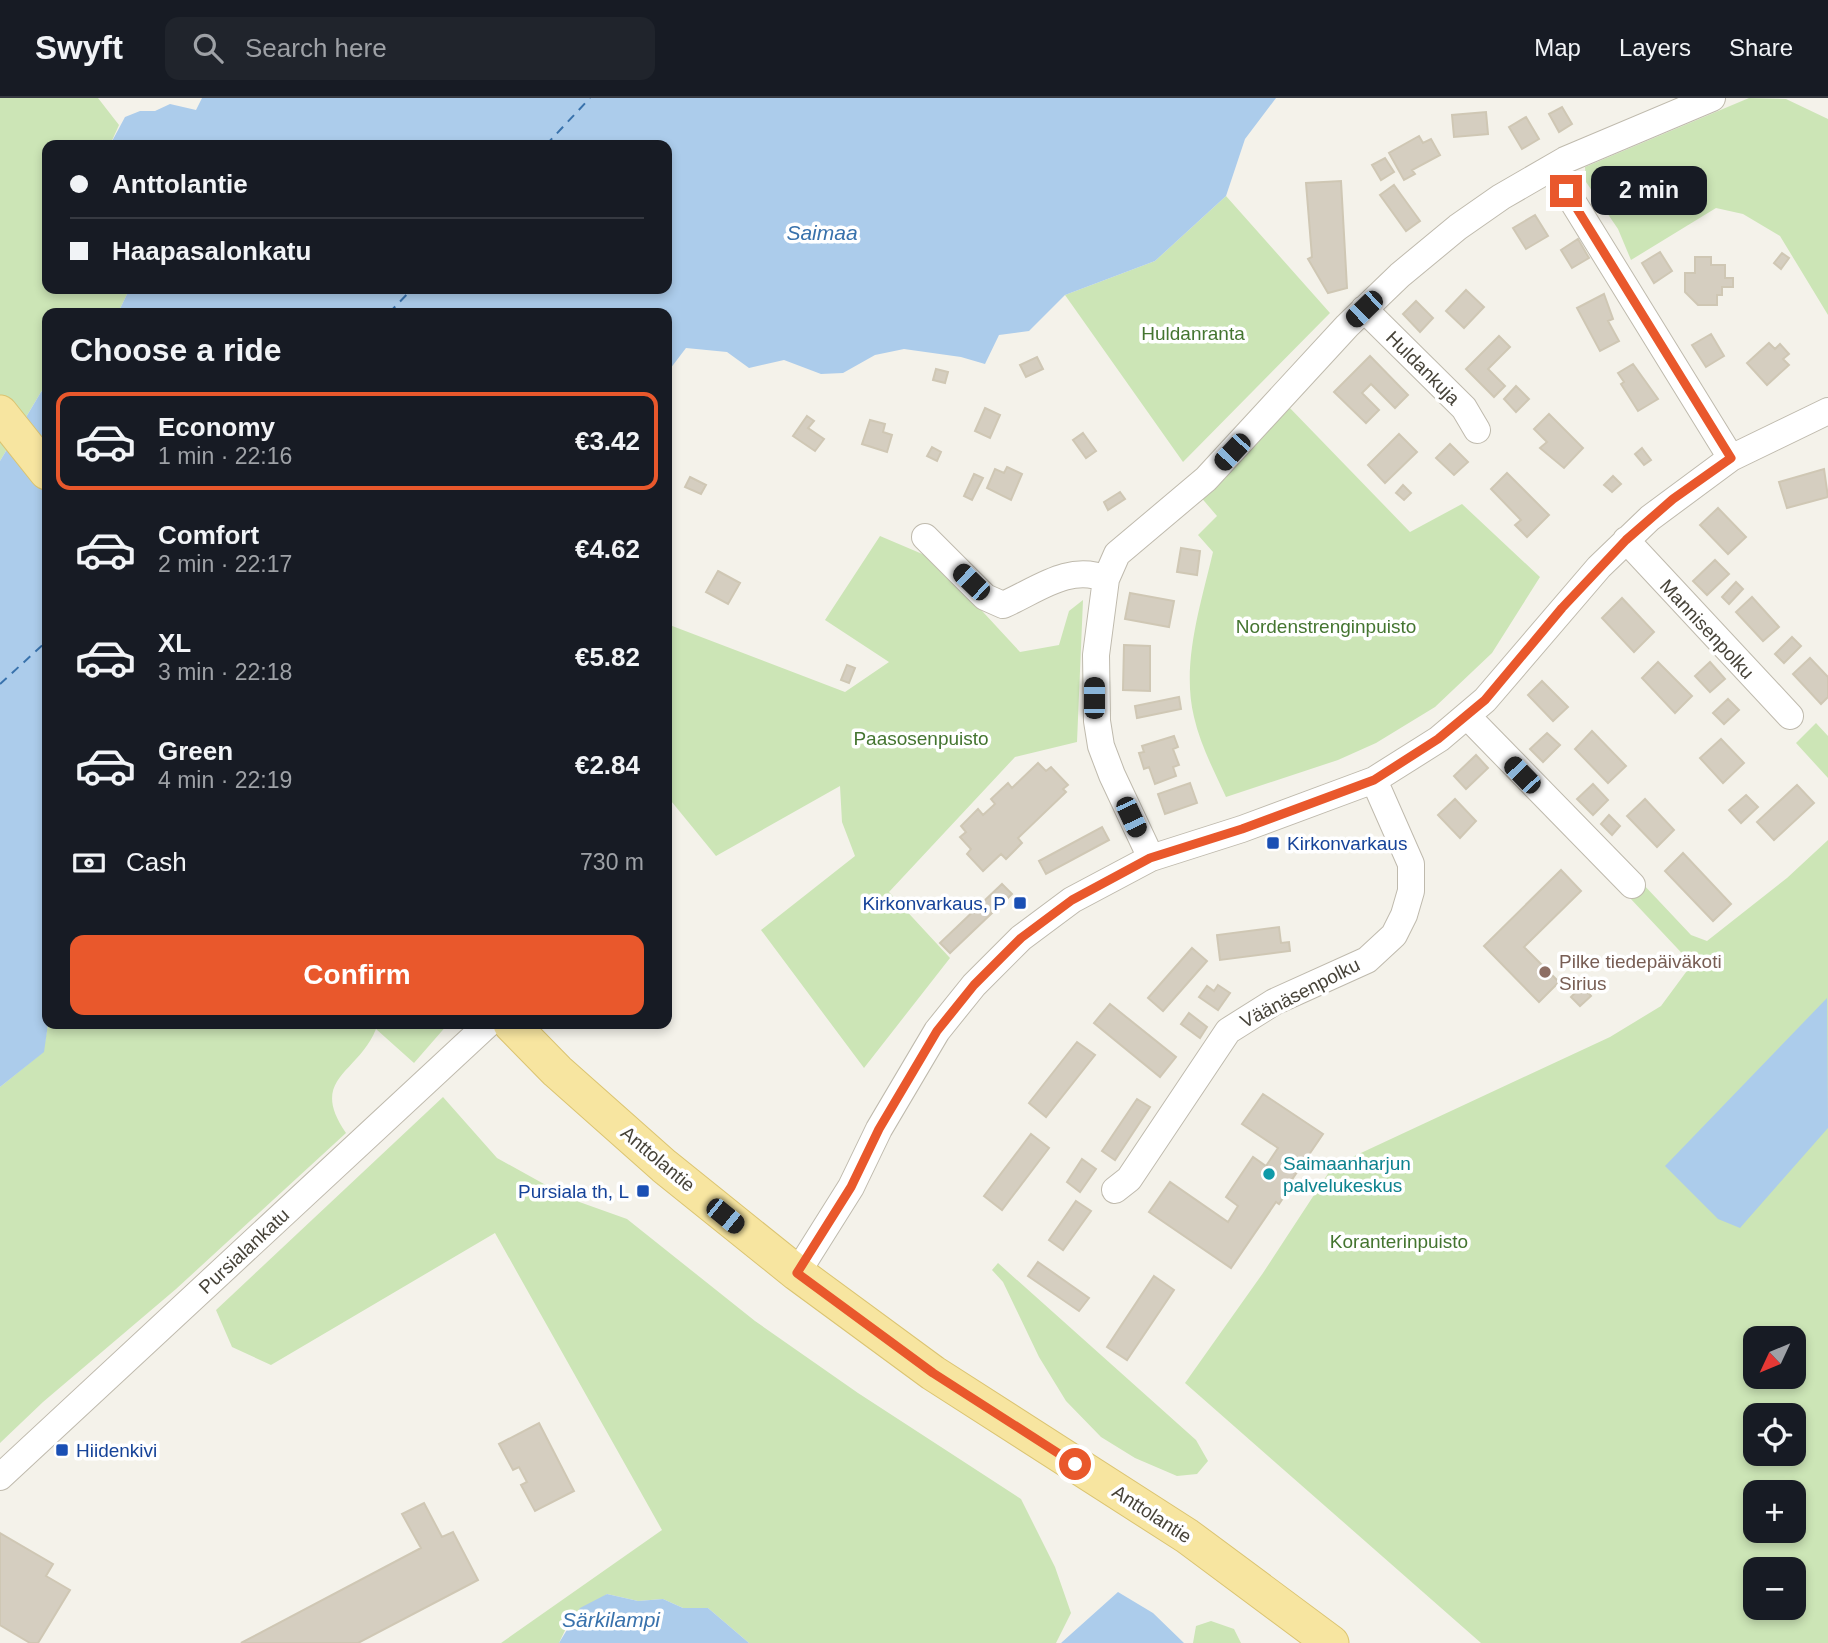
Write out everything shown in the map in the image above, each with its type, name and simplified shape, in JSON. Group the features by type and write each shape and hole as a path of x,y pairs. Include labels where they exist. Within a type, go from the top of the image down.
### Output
{"main road":[{"path":"0,413 42,466"},
{"name":"Anttolantie","path":"516,1029 557,1071 664,1166 797,1273 933,1373 1187,1535 1331,1643"}],"street":[{"path":"1150,858 1112,775 1101,746 1097,721 1094,679 1106,579 1117,554 1206,479 1364,309 1458,227 1501,197 1552,168 1596,146 1712,98"},
{"path":"1552,168 1731,458"},
{"name":"Huldankuja","path":"1364,309 1464,408 1477,430"},
{"path":"797,1273 851,1187 879,1129 920,1057 968,993 1002,956 1042,920 1072,900 1150,858 1242,829 1374,780 1438,739 1468,717 1485,700 1590,577 1626,540 1673,499 1731,458 1828,411"},
{"path":"925,537 985,597 1003,605 1061,577 1091,573 1106,579"},
{"name":"Mannisenpolku","path":"1626,540 1790,716"},
{"path":"1468,717 1632,885"},
{"name":"Väänäsenpolku","path":"1115,1191 1129,1179 1228,1031 1274,1002 1367,960 1394,934 1404,915 1411,891 1411,864 1374,780"},
{"name":"Pursialankatu","path":"0,1477 483,1029"}],"green space":[{"path":"0,98 98,98 119,125 112,140 42,140 42,294 127,294 120,308 42,308 42,391 0,461"},
{"path":"1749,98 1786,99 1828,119 1828,315 1780,236 1743,214 1716,208 1631,260 1618,229 1586,182 1585,167"},
{"name":"Huldanranta","path":"1226,196 1330,313 1183,462 1065,295 1155,261"},
{"name":"Nordenstrenginpuisto","path":"1286,404 1410,532 1462,504 1540,577 1492,653 1435,707 1376,743 1338,760 1226,797 1200,737 1191,697 1194,634 1213,552 1198,535 1217,516 1199,495"},
{"name":"Paasosenpuisto","path":"880,536 934,559 1020,652 1059,645 1069,611 1083,600 1077,742 1015,757 889,892 950,958 864,1068 761,930 855,856 842,822 840,786 716,856 672,802 672,626 845,692 889,662 825,620"},
{"path":"1816,723 1828,736 1828,778 1796,743"},
{"name":"Koranterinpuisto","path":"1828,840 1828,1643 1481,1643 1185,1383 1263,1273 1333,1166 1610,1037 1661,1006 1692,964 1629,897 1642,883 1691,935 1707,941 1787,878"},
{"path":"47,1029 376,1029 368,1044 334,1088 332,1100 336,1115 346,1133 176,1289 43,1402 0,1443 0,1087 43,1052"},
{"path":"376,1029 444,1029 414,1063"},
{"path":"443,1097 497,1158 571,1199 627,1219 755,1321 858,1393 1021,1499 1055,1567 1071,1613 1056,1643 749,1643 708,1608 683,1608 663,1599 638,1601 607,1594 568,1624 559,1643 501,1643 662,1530 495,1233 271,1365 232,1347 216,1310"},
{"path":"998,1263 1196,1440 1208,1461 1197,1474 1177,1476 1135,1458 1101,1437 1066,1401 1039,1357 1003,1282 992,1270"},
{"path":"1211,1621 1234,1629 1241,1643 1193,1643 1196,1626"}],"water":[{"name":"Saimaa","path":"202,98 1276,98 1245,139 1226,196 1155,261 1065,295 1029,331 999,335 985,364 961,357 904,349 875,355 843,373 821,374 784,360 749,368 727,352 686,348 672,366 672,308 120,308 127,294 672,294 672,140 113,140 125,117 140,111 155,111 170,104 196,110"},
{"path":"41,392 42,1029 47,1029 44,1052 0,1087 0,461"},
{"path":"1827,998 1828,1128 1740,1228 1718,1219 1665,1166"},
{"path":"1118,1592 1153,1613 1184,1643 1061,1643"},
{"name":"Särkilampi","path":"607,1594 638,1601 663,1599 683,1608 708,1608 749,1643 559,1643 580,1608"}],"building":[{"path":"1562,107 1572,124 1559,132 1549,114"},
{"path":"1486,112 1488,134 1454,137 1452,115"},
{"path":"1526,117 1539,139 1522,149 1509,127"},
{"path":"1419,136 1423,143 1431,139 1440,155 1412,170 1415,174 1404,180 1389,153"},
{"path":"1385,158 1394,172 1381,180 1372,165"},
{"path":"1341,181 1347,288 1328,293 1308,259 1312,257 1306,183"},
{"path":"1394,185 1420,221 1406,231 1380,195"},
{"path":"1535,215 1548,236 1526,249 1513,228"},
{"path":"1578,239 1589,258 1572,268 1561,250"},
{"path":"1660,252 1672,271 1654,283 1642,263"},
{"path":"1782,253 1789,258 1781,269 1774,263"},
{"path":"1695,257 1711,257 1711,265 1725,265 1725,278 1733,278 1733,287 1722,287 1722,295 1717,295 1717,305 1698,305 1685,292 1685,273 1695,273"},
{"path":"1466,290 1484,307 1464,328 1446,311"},
{"path":"1604,294 1613,319 1608,321 1619,341 1600,351 1577,308"},
{"path":"1416,301 1433,318 1420,332 1403,314"},
{"path":"1711,334 1724,356 1706,367 1692,345"},
{"path":"1499,336 1510,347 1488,369 1505,386 1494,397 1466,369"},
{"path":"1769,343 1775,349 1780,344 1789,354 1783,359 1789,365 1767,385 1747,363"},
{"path":"1370,356 1408,395 1395,408 1371,384 1362,393 1379,410 1366,423 1334,392"},
{"path":"1037,357 1043,369 1026,377 1020,365"},
{"path":"1633,364 1658,399 1638,411 1621,384 1624,382 1618,373"},
{"path":"936,369 948,372 945,383 933,380"},
{"path":"1516,386 1529,399 1516,412 1504,399"},
{"path":"985,408 1000,415 990,438 975,431"},
{"path":"1549,414 1583,448 1564,468 1540,448 1547,442 1534,429"},
{"path":"807,416 814,421 808,428 824,439 815,451 793,436"},
{"path":"870,420 885,424 883,432 892,435 887,452 862,444"},
{"path":"1083,433 1096,451 1086,458 1073,440"},
{"path":"1399,434 1417,452 1385,483 1368,465"},
{"path":"1450,444 1468,462 1454,475 1436,458"},
{"path":"932,447 941,452 937,461 927,456"},
{"path":"1642,448 1651,460 1644,465 1635,454"},
{"path":"1007,467 1022,474 1011,500 987,488 995,469 1004,473"},
{"path":"1824,469 1828,497 1787,508 1779,482"},
{"path":"1507,473 1549,515 1527,537 1515,525 1521,520 1491,489"},
{"path":"974,474 983,478 972,500 964,496"},
{"path":"1613,476 1621,484 1612,492 1604,485"},
{"path":"690,477 706,485 701,494 685,487"},
{"path":"1403,485 1411,493 1404,500 1396,493"},
{"path":"1120,492 1125,499 1108,510 1104,502"},
{"path":"1718,508 1746,537 1728,554 1700,525"},
{"path":"1181,548 1200,551 1197,575 1177,572"},
{"path":"1715,560 1729,574 1707,595 1693,581"},
{"path":"718,571 740,583 728,604 706,592"},
{"path":"1736,582 1743,589 1729,604 1722,597"},
{"path":"1130,593 1174,601 1169,627 1125,619"},
{"path":"1752,597 1779,627 1763,641 1736,612"},
{"path":"1622,598 1654,632 1634,652 1602,618"},
{"path":"1792,637 1801,646 1784,663 1775,654"},
{"path":"1124,645 1150,646 1150,691 1123,690"},
{"path":"1810,658 1828,677 1828,697 1821,704 1793,674"},
{"path":"1658,662 1692,696 1675,713 1642,678"},
{"path":"1710,662 1725,679 1710,692 1695,676"},
{"path":"847,665 855,668 849,683 841,680"},
{"path":"1542,681 1568,707 1553,721 1528,695"},
{"path":"1179,697 1181,709 1137,718 1135,706"},
{"path":"1728,699 1739,710 1724,724 1713,713"},
{"path":"1592,731 1626,766 1608,783 1575,749"},
{"path":"1547,733 1560,745 1543,762 1530,749"},
{"path":"1174,736 1178,747 1173,749 1179,765 1173,767 1176,776 1155,784 1149,767 1144,769 1139,753 1144,752 1142,746"},
{"path":"1721,739 1744,763 1723,783 1700,758"},
{"path":"1476,755 1488,768 1466,789 1454,776"},
{"path":"1038,763 1046,771 1051,767 1068,785 1063,789 1066,792 1018,838 1022,843 1006,859 1001,854 983,871 967,854 971,849 960,837 966,832 961,826 978,809 983,815 995,804 991,799 1008,783 1012,788"},
{"path":"1190,783 1197,803 1165,814 1158,794"},
{"path":"1593,784 1608,800 1593,815 1577,799"},
{"path":"1797,785 1814,803 1774,840 1757,822"},
{"path":"1746,795 1758,807 1741,823 1729,810"},
{"path":"1455,799 1476,821 1460,838 1438,815"},
{"path":"1645,799 1674,830 1657,847 1627,816"},
{"path":"1609,815 1620,826 1612,835 1601,824"},
{"path":"1102,827 1109,840 1046,874 1039,861"},
{"path":"1683,853 1731,904 1713,921 1665,871"},
{"path":"1561,870 1581,891 1524,947 1559,982 1539,1002 1484,946"},
{"path":"1002,884 1012,894 950,953 940,943"},
{"path":"1279,927 1281,943 1289,942 1290,951 1220,960 1217,935"},
{"path":"1192,948 1207,961 1163,1011 1148,998"},
{"path":"1218,985 1230,993 1218,1010 1199,997 1207,986 1214,991"},
{"path":"1582,986 1591,996 1580,1006 1571,997"},
{"path":"1110,1004 1176,1057 1160,1077 1094,1023"},
{"path":"1189,1013 1207,1027 1200,1038 1181,1024"},
{"path":"1077,1042 1095,1055 1046,1117 1029,1103"},
{"name":"Saimaanharjun palvelukeskus","path":"1263,1094 1323,1134 1289,1184 1291,1186 1279,1204 1276,1202 1231,1268 1149,1212 1170,1182 1228,1222 1238,1206 1226,1197 1253,1157 1266,1166 1278,1148 1242,1124"},
{"path":"1137,1099 1150,1107 1115,1160 1102,1151"},
{"path":"1031,1134 1049,1148 1002,1210 984,1196"},
{"path":"1082,1159 1096,1169 1080,1192 1067,1182"},
{"path":"1076,1201 1091,1211 1063,1250 1049,1240"},
{"path":"1038,1262 1089,1298 1079,1311 1028,1276"},
{"path":"1154,1276 1174,1290 1127,1360 1107,1347"},
{"path":"539,1423 574,1491 535,1511 521,1485 527,1482 519,1467 513,1470 499,1444"},
{"path":"424,1503 442,1537 453,1532 478,1580 358,1643 241,1643 421,1548 402,1514"},
{"path":"0,1533 53,1564 46,1576 70,1590 38,1643 30,1643 0,1625"}],"ferry route":[{"path":"551,140 590,98"},
{"path":"394,308 407,294"},
{"path":"0,684 42,646"}],"place":[{"name":"Kirkonvarkaus","path":"1273,843"},
{"name":"Kirkonvarkaus, P","path":"1020,903"},
{"name":"Pilke tiedepäiväkoti Sirius","path":"1545,972"},
{"name":"Saimaanharjun palvelukeskus","path":"1269,1174"},
{"name":"Pursiala th, L","path":"643,1191"},
{"name":"Hiidenkivi","path":"62,1450"}],"route":[{"path":"1075,1464 933,1373 797,1273 851,1187 879,1129 937,1031 974,985 1021,938 1072,900 1150,858 1242,829 1346,788 1374,780 1438,739 1468,717 1485,700 1562,608 1626,540 1701,477 1731,458 1566,191"}]}
